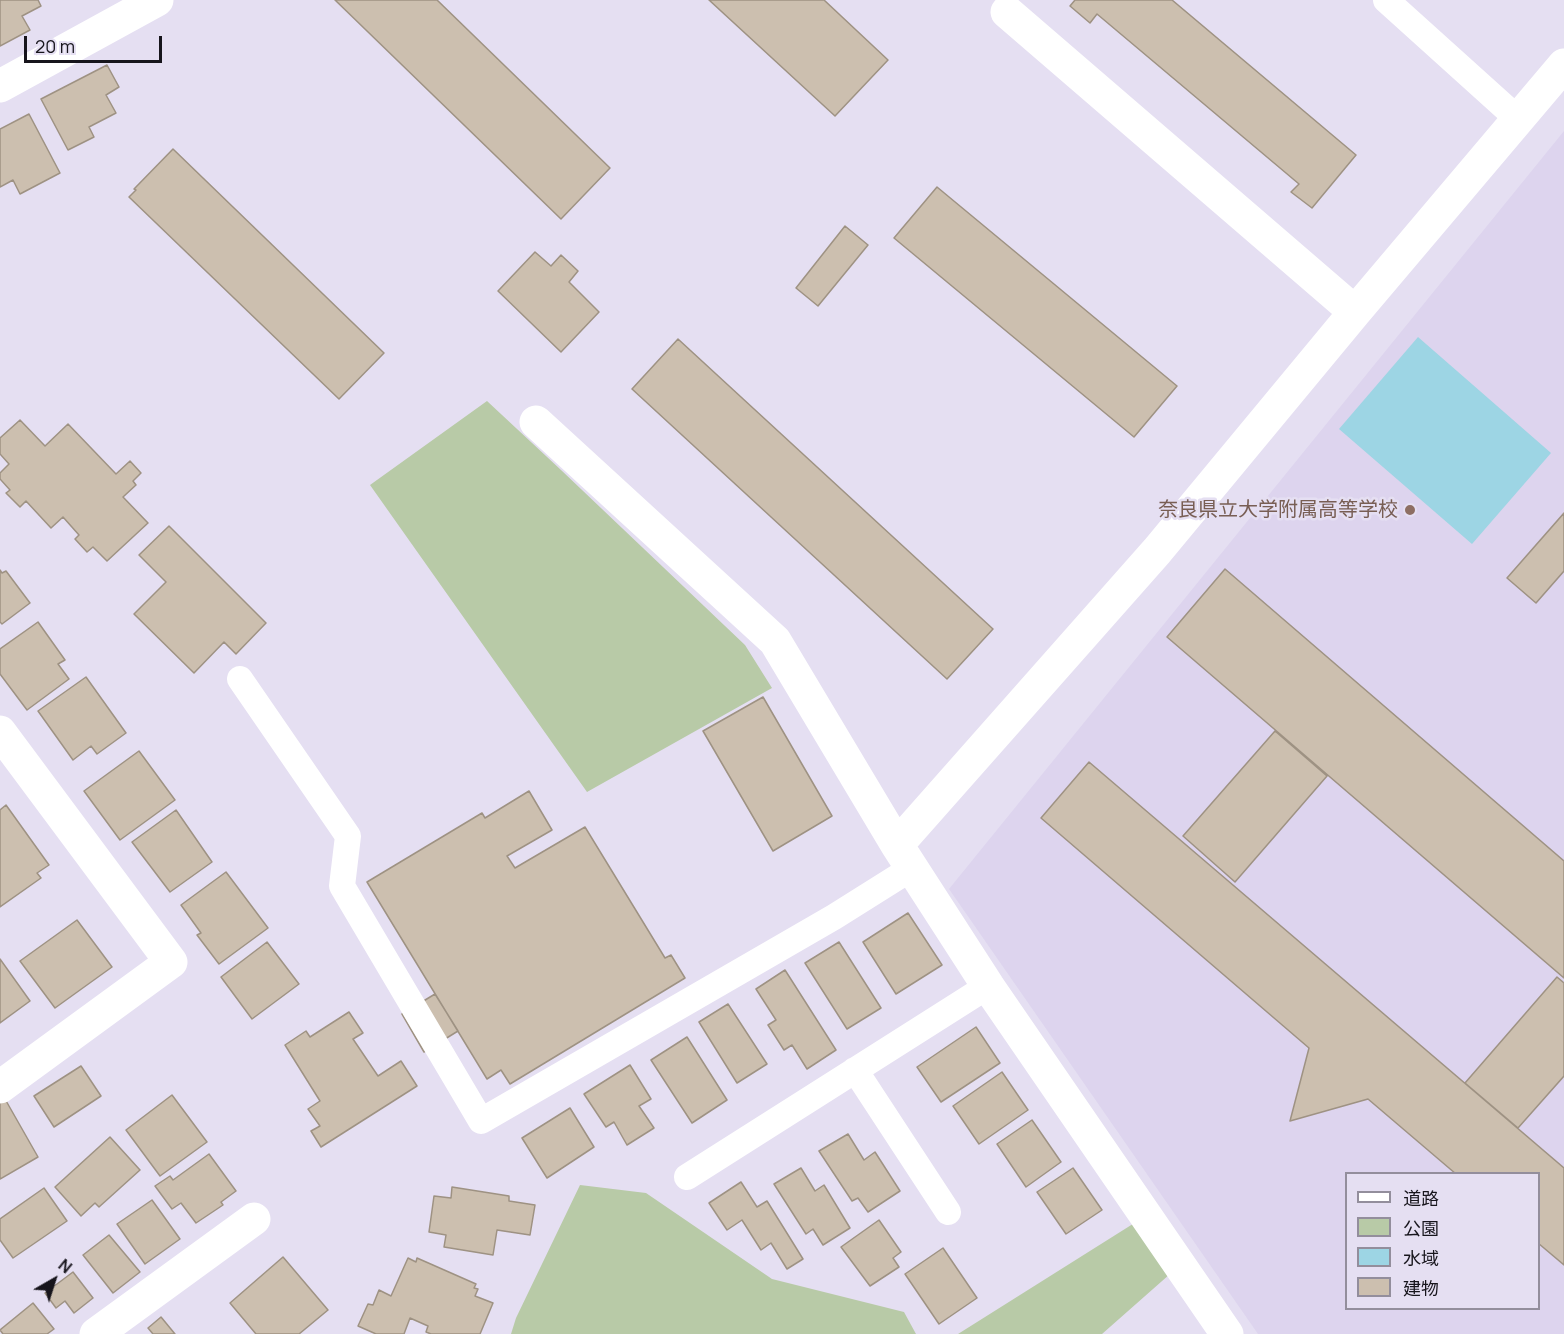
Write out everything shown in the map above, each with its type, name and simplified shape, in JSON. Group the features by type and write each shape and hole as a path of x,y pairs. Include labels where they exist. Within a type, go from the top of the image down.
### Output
{"street":[{"path":"0,86 157,0"},
{"path":"1007,12 1354,312"},
{"path":"904,857 1354,312 1564,65"},
{"path":"536,422 775,641 904,857 988,986 1227,1334"},
{"path":"0,732 171,962 0,1088"},
{"path":"96,1334 254,1218"}],"lane":[{"path":"1399,5 1519,120"},
{"path":"240,679 348,836 342,886 481,1121 834,917 904,857"},
{"path":"687,1177 988,986"},
{"path":"855,1070 948,1212"}],"shaded area":[{"name":"奈良県立大学附属高等学校","path":"1564,131 1564,1334 1258,1334 949,889"}],"green space":[{"path":"487,401 745,645 772,688 587,792 370,485"},
{"path":"580,1185 646,1193 772,1279 904,1312 916,1334 511,1334 516,1318"},
{"path":"1136,1222 1170,1274 1102,1334 958,1334"}],"water":[{"path":"1418,337 1551,453 1472,544 1339,429"}],"building":[{"path":"0,0 38,0 41,6 22,16 30,30 0,46"},
{"path":"335,0 437,0 610,168 561,219"},
{"path":"709,0 824,0 888,60 835,116"},
{"path":"1075,0 1172,0 1356,155 1312,208 1291,192 1299,184 1097,14 1090,23 1070,6"},
{"path":"107,65 119,87 106,95 116,113 89,127 94,137 68,150 41,99"},
{"path":"29,114 60,173 20,194 13,180 0,187 0,129"},
{"path":"173,149 384,353 339,399 129,197"},
{"path":"937,187 1177,386 1134,437 894,238"},
{"path":"845,226 868,245 818,306 796,288"},
{"path":"535,252 551,266 561,255 578,271 569,282 599,312 561,352 498,291"},
{"path":"678,339 993,629 947,679 632,389"},
{"path":"20,420 45,446 68,424 116,474 130,461 141,473 133,481 136,485 123,497 148,523 107,561 93,547 87,552 75,539 79,535 63,517 51,528 26,501 20,507 6,493 10,490 0,479 0,473 9,464 0,454 0,438"},
{"path":"1564,513 1564,571 1536,603 1507,578"},
{"path":"169,526 266,623 236,654 224,642 194,673 134,614 166,582 139,555"},
{"path":"1225,569 1564,861 1564,978 1167,637"},
{"path":"0,570 2,573 6,571 30,603 2,624 0,622"},
{"path":"38,622 65,660 58,664 69,679 27,710 0,674 0,649"},
{"path":"86,677 126,733 97,754 91,746 73,760 38,711"},
{"path":"763,697 832,816 773,851 703,731"},
{"path":"1275,731 1327,776 1235,882 1183,836"},
{"path":"139,751 175,800 120,840 84,791"},
{"path":"1089,762 1564,1168 1564,1265 1540,1245 1540,1172 1454,1172 1368,1099 1290,1121 1309,1048 1041,818"},
{"path":"529,791 552,830 507,856 515,868 585,827 665,958 671,955 685,978 510,1084 501,1070 487,1079 367,882 482,813 485,818"},
{"path":"6,805 49,865 37,873 41,878 0,907 0,810"},
{"path":"176,810 212,862 170,892 132,842"},
{"path":"226,872 268,928 219,964 197,935 201,933 181,905"},
{"path":"908,913 942,965 896,994 863,942"},
{"path":"77,920 112,967 55,1008 20,961"},
{"path":"267,942 299,984 252,1019 221,977"},
{"path":"839,942 881,1008 847,1029 805,963"},
{"path":"0,959 30,1001 0,1023"},
{"path":"785,970 836,1050 807,1069 792,1045 784,1050 768,1025 776,1020 756,989"},
{"path":"1557,977 1564,983 1564,1076 1518,1128 1465,1083"},
{"path":"435,994 458,1031 424,1052 402,1014"},
{"path":"728,1004 767,1064 737,1083 699,1022"},
{"path":"349,1012 363,1033 353,1039 378,1076 401,1061 417,1086 321,1147 311,1131 320,1126 308,1109 320,1101 285,1045 306,1031 310,1037"},
{"path":"976,1027 1000,1063 941,1102 917,1067"},
{"path":"687,1037 727,1100 692,1123 651,1060"},
{"path":"630,1065 651,1099 639,1106 654,1128 627,1145 614,1122 606,1127 584,1094"},
{"path":"81,1066 101,1096 54,1127 34,1096"},
{"path":"1002,1072 1028,1110 979,1144 953,1106"},
{"path":"172,1095 207,1142 160,1176 126,1130"},
{"path":"5,1099 38,1157 0,1179 0,1102"},
{"path":"570,1108 594,1147 547,1178 522,1138"},
{"path":"1032,1120 1061,1162 1026,1187 997,1144"},
{"path":"848,1134 864,1160 875,1152 900,1191 868,1212 858,1198 852,1201 819,1151"},
{"path":"110,1137 140,1170 99,1207 95,1203 81,1216 55,1187"},
{"path":"209,1154 236,1191 221,1202 223,1205 196,1223 181,1203 172,1209 155,1186 170,1176 173,1180"},
{"path":"801,1168 815,1191 824,1185 850,1228 823,1245 813,1229 806,1234 774,1184"},
{"path":"1073,1168 1102,1210 1066,1234 1037,1192"},
{"path":"741,1182 757,1207 767,1201 803,1259 787,1269 771,1243 761,1250 742,1220 727,1230 709,1203"},
{"path":"452,1187 509,1196 509,1201 535,1205 530,1235 497,1230 493,1255 444,1247 446,1235 429,1232 434,1196 451,1198"},
{"path":"44,1188 67,1221 13,1258 0,1240 0,1219"},
{"path":"152,1200 180,1239 145,1264 117,1224"},
{"path":"879,1220 901,1252 893,1258 899,1267 870,1286 841,1247"},
{"path":"109,1235 140,1272 113,1293 83,1255"},
{"path":"943,1248 977,1298 939,1324 905,1274"},
{"path":"283,1257 328,1310 299,1334 256,1334 230,1303"},
{"path":"408,1258 416,1262 417,1258 476,1284 474,1288 478,1289 475,1296 493,1303 480,1334 431,1334 426,1332 428,1326 410,1318 404,1334 376,1334 358,1326 368,1304 373,1305 379,1290 391,1296"},
{"path":"73,1272 93,1298 74,1313 65,1301 56,1308 45,1293"},
{"path":"33,1303 54,1329 47,1334 3,1334 0,1330"},
{"path":"161,1317 175,1334 153,1334 148,1328"}],"place":[{"name":"奈良県立大学附属高等学校","path":"1410,510"}]}
